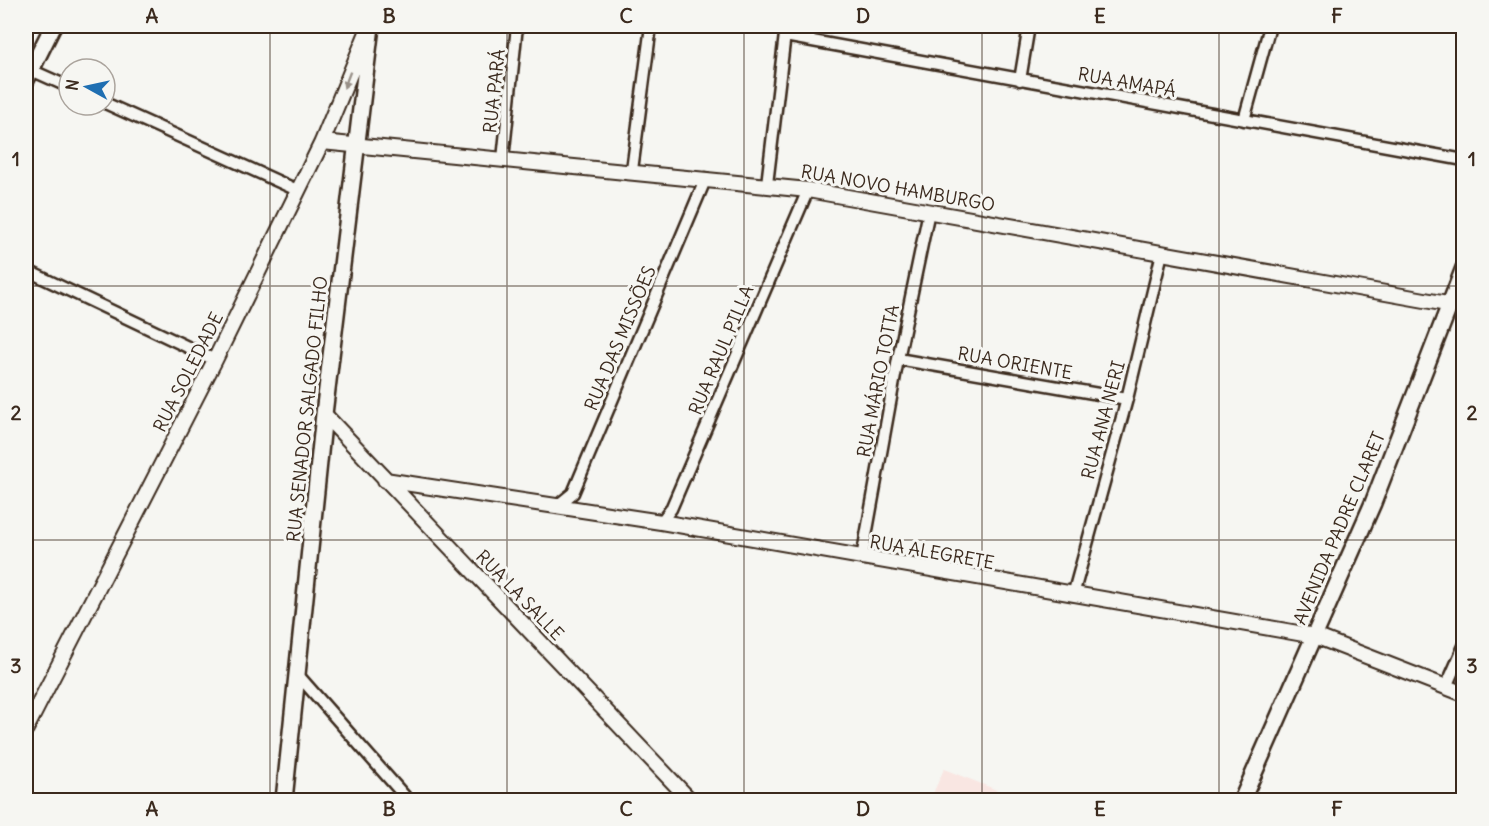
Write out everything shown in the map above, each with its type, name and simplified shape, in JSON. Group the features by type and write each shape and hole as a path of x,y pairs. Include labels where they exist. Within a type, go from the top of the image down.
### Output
{"main road":[{"path":"30,65 53,26"},
{"name":"RUA SENADOR SALGADO FILHO","path":"285,800 324,414 370,26"},
{"name":"AVENIDA PADRE CLARET","path":"1242,801 1457,305 1464,268"}],"street":[{"name":"RUA SOLEDADE","path":"26,729 215,360 322,142 370,26"},
{"name":"RUA PARÁ","path":"503,159 517,26"},
{"path":"632,170 651,26"},
{"path":"1020,80 1029,26"},
{"path":"1244,120 1270,26"},
{"path":"767,184 785,31"},
{"name":"RUA AMAPÁ","path":"785,31 1020,80 1464,160"},
{"path":"30,65 57,80"},
{"path":"117,109 297,190"},
{"name":"RUA NOVO HAMBURGO","path":"322,142 767,184 1457,305"},
{"name":"RUA DAS MISSÕES","path":"557,506 573,493 706,178"},
{"name":"RUA RAUL PILLA","path":"661,522 671,509 808,190"},
{"name":"RUA MÁRIO TOTTA","path":"862,558 898,359 929,211"},
{"name":"RUA ANA NERI","path":"1073,595 1127,399 1162,253"},
{"path":"26,270 215,360"},
{"name":"RUA ORIENTE","path":"898,359 1127,399"},
{"name":"RUA LA SALLE","path":"324,414 690,801"},
{"name":"RUA ALEGRETE","path":"385,480 661,522 1315,636 1464,694"},
{"path":"1446,687 1464,646"},
{"path":"298,675 408,801"},
{"path":"26,796 31,801"}],"shaded area":[{"path":"944,769 1022,800 930,800"}]}
